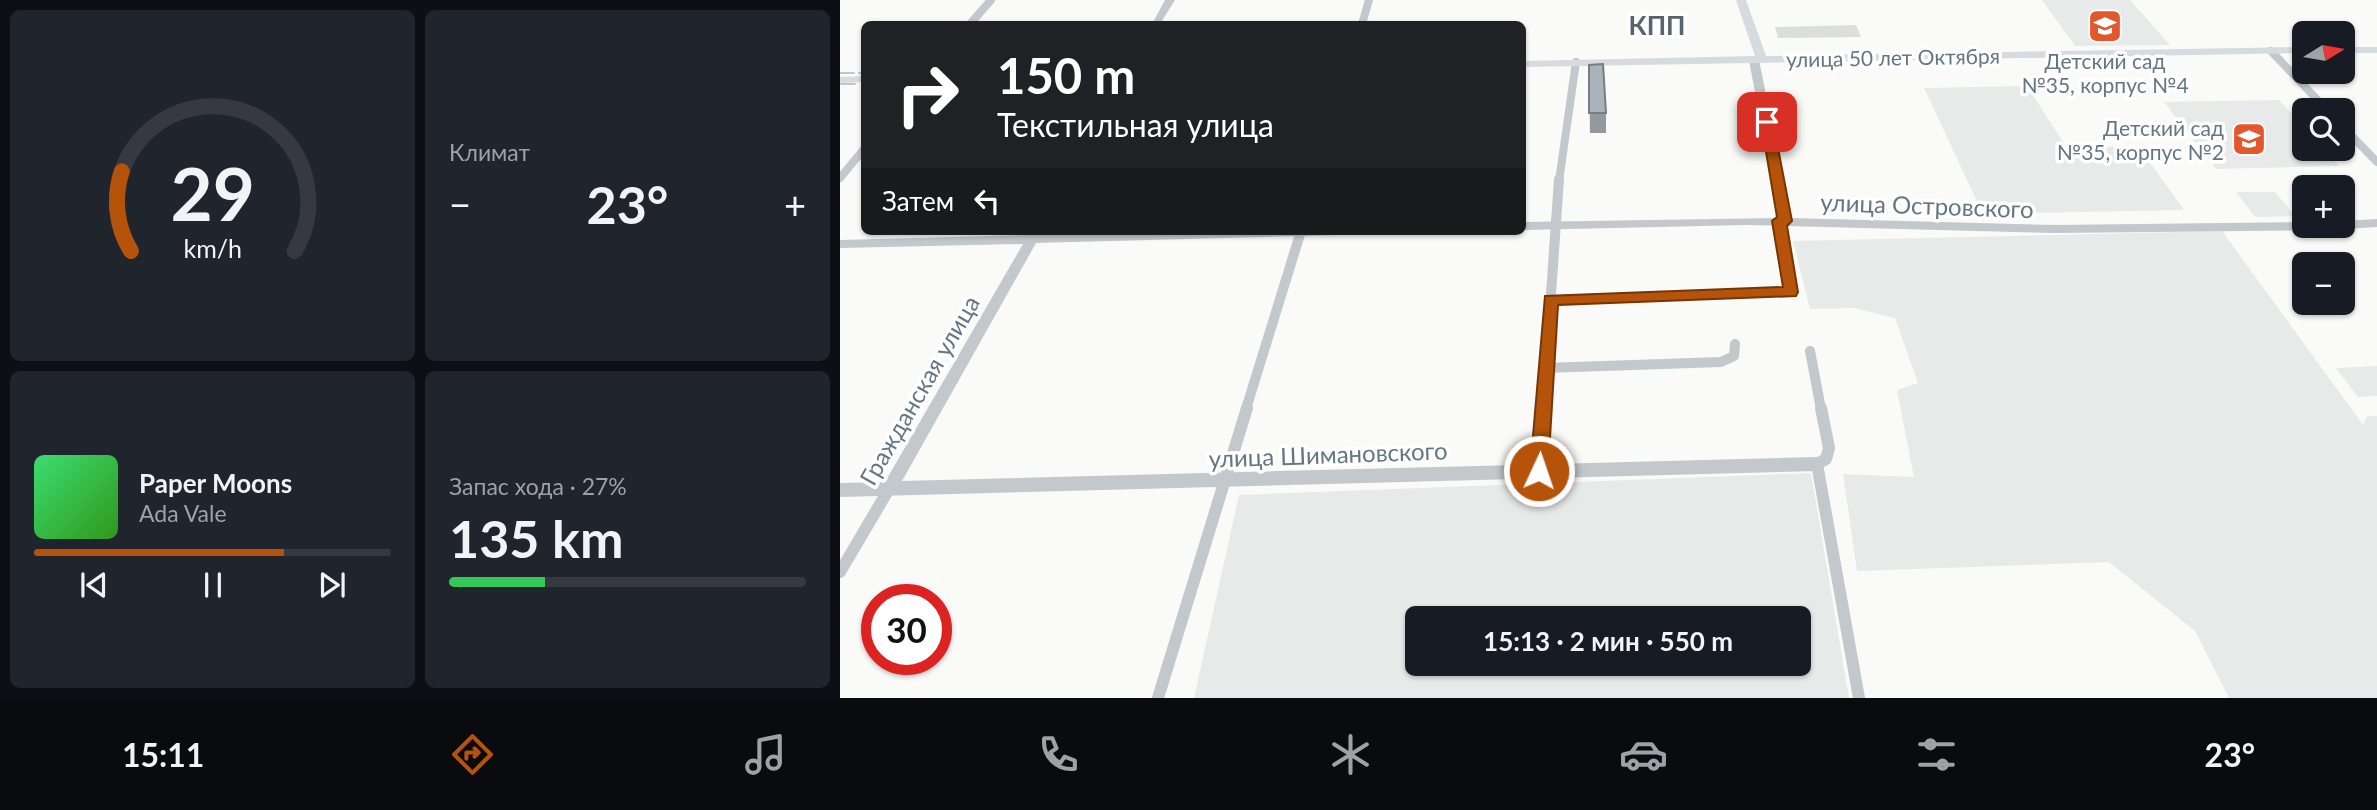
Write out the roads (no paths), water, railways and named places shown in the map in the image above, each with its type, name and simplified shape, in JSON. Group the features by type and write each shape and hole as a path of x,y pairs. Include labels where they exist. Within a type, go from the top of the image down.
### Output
{"main road":[{"path":"1741,0 1757,60"},
{"name":"улица 50 лет Октября","path":"1526,64 2292,50"},
{"path":"2356,50 2377,50"},
{"path":"840,80 861,79"}],"street":[{"path":"973,21 991,0"},
{"path":"1158,21 1170,0"},
{"path":"1363,21 1369,0"},
{"path":"2270,51 2315,98"},
{"path":"1551,300 1791,292 1757,60"},
{"path":"1539,471 1563,138 1576,62"},
{"path":"2355,139 2377,162"},
{"path":"840,178 861,153"},
{"name":"улица Островского","path":"1526,226 1782,221 2055,229 2292,226"},
{"path":"2355,224 2377,223"},
{"path":"840,244 1035,235"},
{"name":"Гражданская улица","path":"840,572 1035,235"},
{"path":"1158,698 1300,235"},
{"path":"1545,368 1721,362 1734,356 1735,344"},
{"path":"1810,351 1829,448 1826,459 1817,464 1859,698"},
{"name":"улица Шимановского","path":"840,490 1817,464"}],"waterway":[{"path":"840,73 854,73"},
{"path":"841,84 855,84"}],"place":[{"name":"Детский сад №35, корпус №4","path":"2105,26"},
{"name":"Детский сад №35, корпус №2","path":"2249,139"}],"district":[{"name":"КПП","path":"1657,25"}]}
